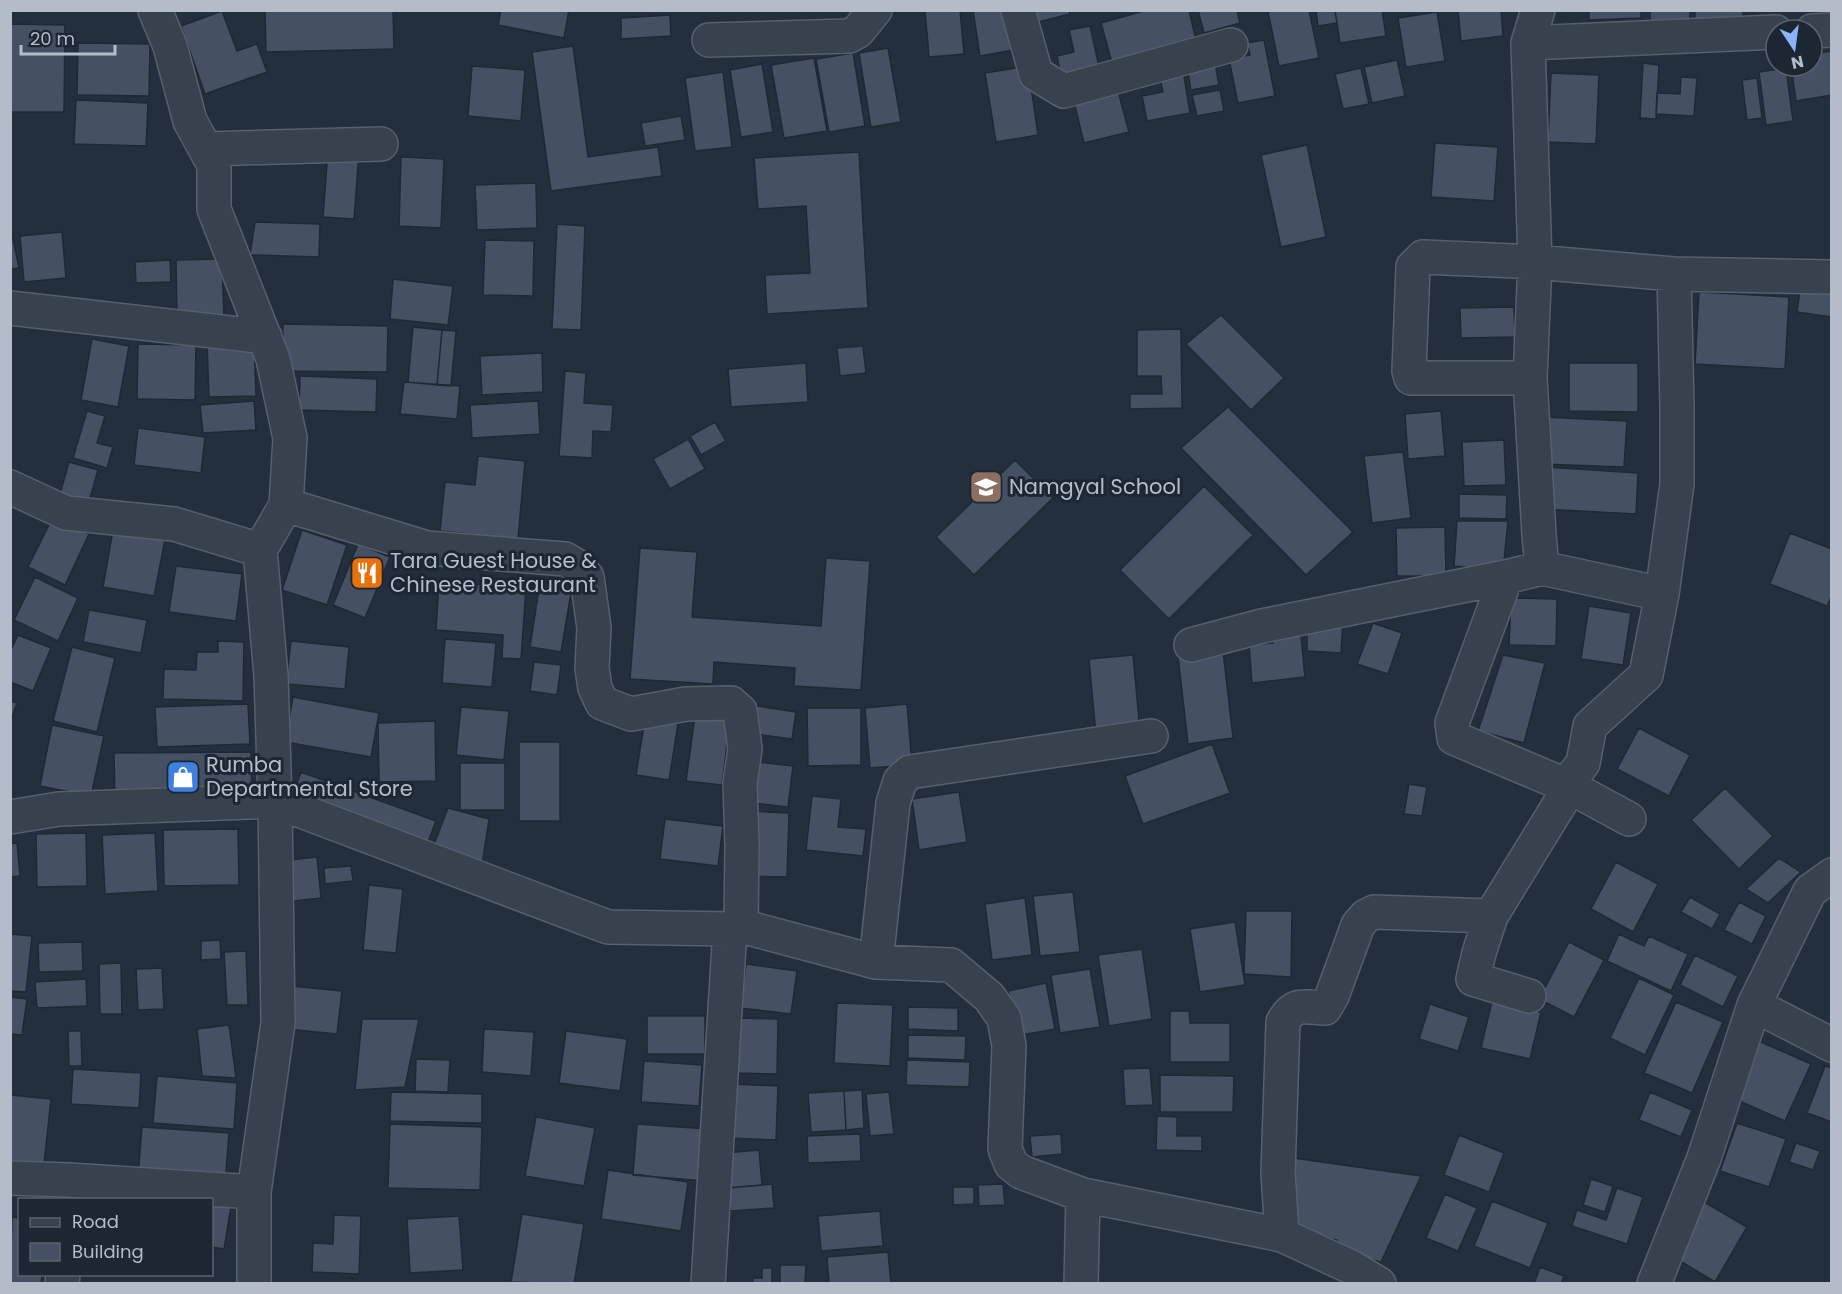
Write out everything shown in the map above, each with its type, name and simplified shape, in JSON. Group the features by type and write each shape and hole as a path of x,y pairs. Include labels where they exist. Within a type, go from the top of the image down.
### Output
{"street":[{"path":"155,10 170,46 190,121 214,165 214,209 273,358 290,438 286,505 260,550 271,676 278,1023 254,1192 254,1284"},
{"path":"709,40 849,36 858,31 875,10"},
{"path":"1018,10 1036,74 1064,91 1231,45"},
{"path":"1538,10 1528,43 1535,262 1530,378 1542,568"},
{"path":"1528,43 1764,33"},
{"path":"206,149 381,144"},
{"path":"1530,378 1411,378 1409,371 1413,267 1423,257 1535,262 1674,274 1832,277"},
{"path":"1529,996 1473,979 1491,916 1570,787 1571,779 1583,764 1590,726 1646,675 1662,594 1677,483 1674,274"},
{"path":"10,308 265,337"},
{"path":"10,487 66,513 174,524 260,550"},
{"path":"286,505 427,548 565,559 577,566 587,577 594,628 592,668 595,688 602,703 631,714 686,704 731,703 740,711 745,749 740,783 742,846 708,1284"},
{"path":"1191,645 1262,626 1542,568 1662,594"},
{"path":"1506,577 1452,723 1454,738 1570,787 1629,819"},
{"path":"876,962 893,802 900,782 910,772 1151,736"},
{"path":"10,817 59,809 275,801 608,927 736,928 876,962 951,965 988,997 1004,1018 1009,1046 1005,1149 1011,1164 1021,1172 1083,1195 1282,1235 1348,1275 1379,1284"},
{"path":"1654,1284 1704,1158 1754,1005 1810,891 1832,875"},
{"path":"1282,1235 1279,1163 1283,1022 1289,1011 1296,1007 1324,1008 1332,996 1358,925 1366,916 1374,912 1491,916"},
{"path":"1754,1005 1832,1045"},
{"path":"10,1178 69,1190 254,1192"},
{"path":"1080,1284 1083,1195"}],"building":[{"path":"265,10 393,10 394,49 266,52"},
{"path":"501,10 569,10 564,38 498,25"},
{"path":"925,10 960,10 964,54 929,57"},
{"path":"973,10 1013,10 1019,49 980,56"},
{"path":"1031,10 1069,10 1070,14 1034,23"},
{"path":"1147,10 1189,10 1196,40 1112,63 1101,23"},
{"path":"1198,10 1237,10 1240,23 1204,33"},
{"path":"1309,10 1319,58 1279,66 1268,11"},
{"path":"1316,10 1335,10 1337,23 1318,26"},
{"path":"1335,10 1382,10 1386,36 1340,43"},
{"path":"1458,10 1501,10 1503,36 1461,41"},
{"path":"1589,10 1641,10 1641,18 1589,20"},
{"path":"1650,10 1690,10 1690,32 1650,32"},
{"path":"1695,10 1743,10 1743,30 1695,30"},
{"path":"222,11 237,51 257,44 267,72 205,94 181,26"},
{"path":"1437,12 1445,61 1406,67 1398,18"},
{"path":"670,15 671,36 621,39 621,18"},
{"path":"10,24 65,25 64,112 10,112"},
{"path":"1090,26 1100,71 1062,80 1057,56 1074,52 1069,30"},
{"path":"1264,40 1275,96 1238,103 1229,59 1250,55 1247,43"},
{"path":"78,43 150,44 149,96 77,95"},
{"path":"573,46 588,157 658,147 662,176 551,191 532,52"},
{"path":"888,48 901,122 871,127 859,53"},
{"path":"1832,51 1832,95 1796,101 1793,78 1824,78 1824,52"},
{"path":"853,53 865,126 829,132 816,59"},
{"path":"814,58 827,131 784,138 771,65"},
{"path":"1397,60 1405,96 1372,103 1364,67"},
{"path":"1215,62 1219,85 1191,90 1187,68"},
{"path":"1643,63 1659,65 1656,119 1640,118"},
{"path":"762,64 773,132 741,137 730,70"},
{"path":"472,66 525,70 521,121 468,116"},
{"path":"1028,66 1038,135 996,142 985,73"},
{"path":"1361,68 1369,104 1343,109 1335,74"},
{"path":"1183,70 1190,113 1147,121 1142,96 1163,92 1159,74"},
{"path":"1764,71 1764,78 1787,78 1793,121 1766,125 1759,72"},
{"path":"723,72 732,147 695,151 685,78"},
{"path":"1551,73 1599,75 1596,144 1548,142"},
{"path":"1681,77 1697,78 1694,116 1656,114 1657,93 1680,94"},
{"path":"1757,78 1762,118 1747,120 1742,80"},
{"path":"1220,90 1224,111 1197,116 1192,95"},
{"path":"1118,91 1129,132 1084,143 1074,102"},
{"path":"76,100 148,103 146,146 74,144"},
{"path":"681,116 685,140 645,146 641,123"},
{"path":"1435,143 1498,147 1494,201 1431,197"},
{"path":"1307,145 1326,237 1281,247 1261,155"},
{"path":"328,150 359,152 354,219 323,217"},
{"path":"859,152 868,308 767,314 765,275 810,273 806,206 758,209 754,158"},
{"path":"401,157 444,159 441,228 399,226"},
{"path":"536,183 537,228 477,230 475,185"},
{"path":"255,222 320,224 319,257 250,255"},
{"path":"557,224 585,226 581,330 552,329"},
{"path":"10,225 19,268 10,269"},
{"path":"62,232 66,278 24,282 20,236"},
{"path":"485,240 534,241 533,296 483,295"},
{"path":"222,259 224,318 177,320 176,260"},
{"path":"170,260 171,282 136,283 135,262"},
{"path":"393,279 453,286 448,325 390,319"},
{"path":"1801,282 1832,286 1832,317 1797,312"},
{"path":"1699,292 1789,297 1785,369 1695,364"},
{"path":"1514,307 1515,337 1461,338 1460,308"},
{"path":"1221,315 1284,378 1251,410 1186,344"},
{"path":"283,324 388,326 387,372 282,371"},
{"path":"413,327 442,330 437,385 408,382"},
{"path":"1181,329 1182,408 1130,409 1130,394 1162,394 1161,376 1137,376 1137,330"},
{"path":"442,330 456,331 451,386 437,385"},
{"path":"92,339 129,346 118,407 81,400"},
{"path":"254,342 256,396 209,397 207,344"},
{"path":"138,344 196,345 195,400 137,399"},
{"path":"863,346 866,373 840,376 837,348"},
{"path":"542,353 543,392 482,395 480,356"},
{"path":"806,363 808,402 731,407 728,369"},
{"path":"1569,363 1638,363 1638,412 1569,411"},
{"path":"565,371 586,373 584,403 613,405 611,432 593,431 592,458 559,456"},
{"path":"300,376 377,379 376,412 299,410"},
{"path":"404,382 460,386 457,419 400,414"},
{"path":"254,401 256,430 203,433 200,405"},
{"path":"538,401 540,434 472,438 470,405"},
{"path":"1228,407 1353,532 1306,575 1181,448"},
{"path":"87,411 105,416 97,443 113,447 107,468 73,458"},
{"path":"1441,411 1445,456 1408,459 1405,414"},
{"path":"1543,417 1627,421 1624,467 1541,464"},
{"path":"715,422 726,441 701,455 690,436"},
{"path":"138,428 205,437 201,473 134,465"},
{"path":"688,439 705,469 670,489 653,459"},
{"path":"1504,440 1506,485 1464,486 1462,442"},
{"path":"1403,452 1411,518 1372,523 1364,456"},
{"path":"478,456 525,461 518,539 440,531 445,482 475,485"},
{"path":"1015,460 1053,498 974,575 936,537"},
{"path":"69,462 98,470 87,509 58,501"},
{"path":"1545,467 1638,473 1636,514 1542,509"},
{"path":"1204,486 1253,535 1169,619 1120,570"},
{"path":"1459,494 1507,495 1506,519 1459,518"},
{"path":"53,517 89,534 65,585 28,567"},
{"path":"1457,521 1508,521 1503,571 1454,566"},
{"path":"1445,527 1446,576 1397,576 1396,528"},
{"path":"113,530 165,540 154,596 103,587"},
{"path":"302,530 347,545 327,605 282,590"},
{"path":"1790,533 1832,549 1832,595 1827,606 1770,584"},
{"path":"358,544 390,557 365,618 333,605"},
{"path":"640,548 697,552 692,617 821,626 826,558 870,561 861,690 794,686 795,668 714,662 713,684 630,679"},
{"path":"176,566 242,574 236,621 169,612"},
{"path":"35,577 78,598 58,641 14,620"},
{"path":"439,582 526,588 521,659 502,658 503,635 436,630"},
{"path":"540,582 572,587 561,652 530,647"},
{"path":"1511,598 1557,599 1556,646 1509,645"},
{"path":"1589,606 1631,613 1623,665 1581,659"},
{"path":"89,610 147,620 141,653 83,642"},
{"path":"1343,620 1341,653 1307,651 1307,622"},
{"path":"1373,623 1402,633 1388,674 1357,664"},
{"path":"1300,626 1305,677 1252,683 1249,645 1273,643 1272,629"},
{"path":"18,635 51,648 33,691 10,682 10,652"},
{"path":"445,639 496,643 492,687 442,683"},
{"path":"218,641 244,642 243,701 163,699 164,669 196,670 197,652 218,652"},
{"path":"291,641 349,647 345,689 286,684"},
{"path":"1222,642 1233,738 1188,744 1177,647"},
{"path":"72,647 115,658 97,732 53,721"},
{"path":"1133,655 1140,731 1096,735 1089,659"},
{"path":"1503,655 1545,663 1524,743 1478,731"},
{"path":"534,662 561,665 557,695 530,691"},
{"path":"293,697 379,713 371,757 285,742"},
{"path":"10,701 17,703 10,723"},
{"path":"248,704 250,744 157,747 155,707"},
{"path":"907,704 912,765 870,768 865,708"},
{"path":"751,705 796,712 792,739 747,733"},
{"path":"461,707 509,711 504,760 456,755"},
{"path":"807,708 861,708 861,765 808,766"},
{"path":"695,716 730,720 722,785 686,781"},
{"path":"645,719 678,724 669,780 636,775"},
{"path":"435,721 436,781 379,782 378,723"},
{"path":"52,725 104,736 91,796 40,786"},
{"path":"1639,728 1690,755 1669,796 1617,769"},
{"path":"519,742 560,742 560,821 519,821"},
{"path":"1212,744 1230,793 1143,824 1125,776"},
{"name":"Rumba Departmental Store","path":"251,752 252,800 115,801 114,753"},
{"path":"757,762 793,766 788,807 753,803"},
{"path":"460,763 505,763 505,810 460,810"},
{"path":"301,772 436,821 425,850 291,800"},
{"path":"1409,784 1427,787 1422,816 1404,814"},
{"path":"1725,788 1773,836 1739,869 1691,820"},
{"path":"959,792 967,842 919,850 912,799"},
{"path":"812,796 841,799 838,827 866,829 863,856 806,850"},
{"path":"448,808 489,819 482,865 433,847"},
{"path":"746,811 789,813 787,877 744,876"},
{"path":"665,819 723,826 718,866 660,859"},
{"path":"238,829 239,885 164,886 163,830"},
{"path":"86,833 87,886 37,887 36,834"},
{"path":"155,833 158,891 105,894 102,835"},
{"path":"17,843 20,876 10,877 10,844"},
{"path":"317,857 321,898 284,902 280,861"},
{"path":"1779,858 1801,872 1768,903 1746,889"},
{"path":"1616,862 1658,884 1633,932 1591,909"},
{"path":"351,866 353,881 325,884 324,868"},
{"path":"369,885 403,889 396,953 363,950"},
{"path":"1073,892 1080,952 1040,956 1033,896"},
{"path":"1690,897 1720,914 1712,929 1681,912"},
{"path":"1025,898 1032,955 992,960 985,904"},
{"path":"1739,902 1766,916 1752,944 1724,930"},
{"path":"1246,911 1292,911 1291,977 1244,974"},
{"path":"1235,922 1245,985 1200,992 1190,929"},
{"path":"10,934 32,936 26,992 10,991"},
{"path":"1619,934 1644,946 1649,936 1688,954 1671,991 1607,961"},
{"path":"220,940 221,959 201,960 201,941"},
{"path":"82,942 83,971 39,972 38,943"},
{"path":"1569,942 1604,960 1574,1017 1539,999"},
{"path":"1142,949 1152,1019 1109,1026 1098,955"},
{"path":"246,951 248,1005 227,1005 224,952"},
{"path":"1695,955 1738,976 1723,1007 1680,985"},
{"path":"121,963 122,1014 100,1014 99,964"},
{"path":"746,964 797,971 791,1014 740,1008"},
{"path":"162,968 164,1009 138,1010 136,969"},
{"path":"1090,969 1100,1027 1060,1033 1051,975"},
{"path":"1639,978 1674,995 1645,1055 1610,1038"},
{"path":"86,979 87,1006 37,1008 35,982"},
{"path":"1046,983 1055,1029 1017,1036 1008,991"},
{"path":"291,986 342,991 337,1034 287,1029"},
{"path":"10,997 27,999 22,1035 10,1034"},
{"path":"1492,1001 1541,1012 1530,1059 1481,1048"},
{"path":"1676,1002 1723,1022 1692,1093 1644,1073"},
{"path":"837,1003 893,1005 890,1066 834,1063"},
{"path":"1430,1004 1469,1017 1458,1051 1419,1039"},
{"path":"908,1007 958,1008 958,1031 908,1029"},
{"path":"1170,1011 1189,1011 1190,1023 1230,1023 1230,1062 1170,1062"},
{"path":"647,1016 705,1016 705,1054 647,1054"},
{"path":"737,1018 778,1019 777,1074 736,1073"},
{"path":"362,1019 419,1019 405,1087 355,1090"},
{"path":"229,1025 236,1078 202,1076 197,1029"},
{"path":"484,1029 534,1032 531,1076 482,1072"},
{"path":"68,1031 81,1031 82,1066 69,1066"},
{"path":"566,1031 627,1039 620,1091 559,1083"},
{"path":"908,1035 966,1036 965,1060 908,1058"},
{"path":"1754,1039 1811,1064 1785,1121 1728,1096"},
{"path":"416,1059 450,1060 448,1092 415,1091"},
{"path":"907,1060 970,1062 969,1087 906,1085"},
{"path":"644,1061 702,1065 699,1106 641,1102"},
{"path":"1825,1066 1832,1068 1832,1122 1807,1113"},
{"path":"1150,1068 1153,1105 1125,1106 1123,1069"},
{"path":"73,1069 141,1073 139,1108 71,1104"},
{"path":"1160,1075 1234,1076 1233,1112 1160,1112"},
{"path":"157,1076 237,1083 234,1129 153,1123"},
{"path":"733,1084 778,1086 776,1140 731,1138"},
{"path":"862,1090 864,1128 846,1130 844,1091"},
{"path":"844,1091 846,1130 811,1132 808,1093"},
{"path":"391,1092 482,1094 482,1123 390,1121"},
{"path":"889,1092 894,1134 870,1136 866,1094"},
{"path":"1650,1092 1692,1110 1681,1137 1639,1120"},
{"path":"10,1095 51,1099 43,1173 10,1169"},
{"path":"1157,1116 1177,1117 1177,1136 1202,1136 1202,1151 1156,1150"},
{"path":"536,1117 595,1128 584,1186 525,1176"},
{"path":"1737,1123 1786,1139 1769,1187 1720,1171"},
{"path":"390,1124 482,1127 480,1190 388,1188"},
{"path":"637,1124 708,1129 704,1181 633,1175"},
{"path":"142,1127 229,1133 225,1184 138,1177"},
{"path":"860,1134 861,1161 808,1163 807,1136"},
{"path":"1061,1134 1062,1154 1032,1157 1030,1136"},
{"path":"1459,1135 1504,1153 1489,1192 1444,1175"},
{"path":"1796,1143 1820,1151 1813,1170 1789,1162"},
{"path":"759,1150 762,1185 728,1188 725,1153"},
{"path":"1293,1158 1421,1176 1381,1262 1335,1251 1337,1240 1297,1231"},
{"path":"608,1170 688,1182 681,1231 601,1219"},
{"path":"1591,1179 1613,1186 1605,1212 1583,1205"},
{"path":"772,1184 774,1208 730,1211 728,1188"},
{"path":"1003,1184 1005,1205 979,1206 978,1185"},
{"path":"953,1187 974,1187 974,1204 953,1205"},
{"path":"1617,1188 1643,1197 1627,1244 1572,1226 1577,1210 1606,1220"},
{"path":"1445,1194 1477,1208 1458,1251 1426,1238"},
{"path":"1699,1199 1747,1227 1715,1282 1667,1253"},
{"path":"213,1200 232,1200 224,1249 213,1247"},
{"path":"1492,1201 1548,1223 1530,1268 1474,1246"},
{"path":"880,1211 883,1246 821,1251 818,1216"},
{"path":"522,1214 584,1224 574,1284 511,1282"},
{"path":"334,1215 361,1216 359,1274 312,1272 313,1243 333,1244"},
{"path":"459,1216 463,1270 410,1273 407,1219"},
{"path":"12,1217 18,1218 18,1276 42,1276 41,1284 10,1284"},
{"path":"888,1252 891,1284 829,1284 827,1257"},
{"path":"780,1265 806,1265 805,1284 780,1284"},
{"path":"1540,1267 1564,1276 1561,1284 1534,1284"},
{"path":"762,1268 772,1268 772,1284 753,1284 753,1278 762,1278"}],"place":[{"name":"Namgyal School","path":"986,487"},
{"name":"Tara Guest House & Chinese Restaurant","path":"367,573"},
{"name":"Rumba Departmental Store","path":"183,777"}]}
